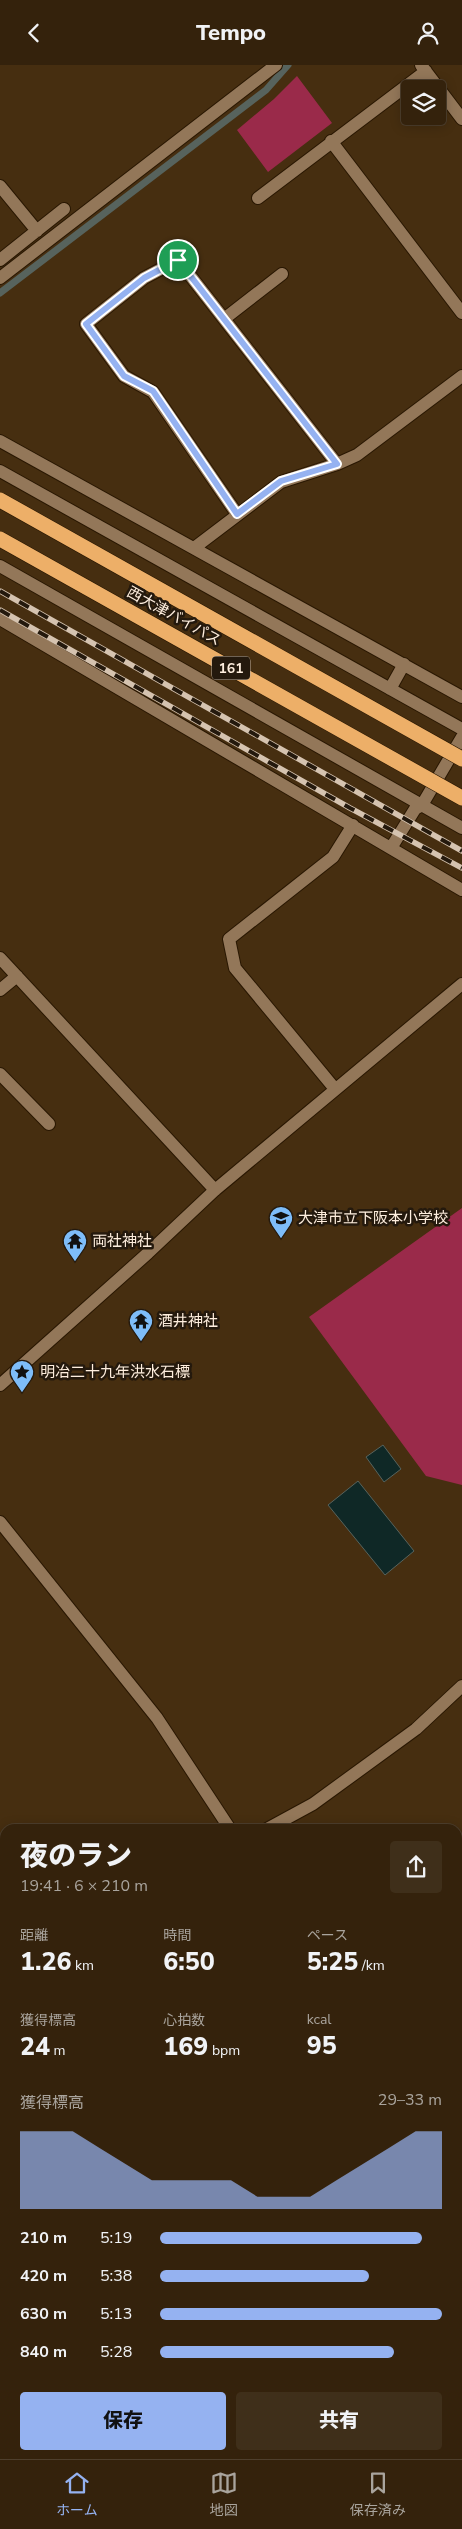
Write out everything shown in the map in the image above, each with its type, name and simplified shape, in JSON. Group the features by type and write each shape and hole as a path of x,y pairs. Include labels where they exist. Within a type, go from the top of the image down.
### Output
{"highway":[{"name":"西大津バイパス","path":"0,500 462,759"},
{"name":"西大津バイパス","path":"0,539 462,798"}],"street":[{"path":"0,278 276,65"},
{"path":"258,198 424,68 462,119"},
{"path":"331,141 462,313"},
{"path":"0,186 37,231"},
{"path":"0,260 64,209"},
{"path":"237,514 153,391 124,376 86,324 144,278 178,260 337,464"},
{"path":"224,319 282,274"},
{"path":"194,547 281,481 337,464 356,455 462,376"},
{"path":"0,441 462,697"},
{"path":"0,471 462,729"},
{"path":"0,566 462,828"},
{"path":"0,619 462,890"},
{"path":"390,689 404,664"},
{"path":"390,848 415,809 422,805 462,737"},
{"path":"335,1089 235,968 229,939 333,857 353,825"},
{"path":"0,958 215,1190"},
{"path":"0,990 17,976"},
{"path":"0,1385 148,1253 215,1190 462,984"},
{"path":"0,1074 49,1124"},
{"path":"0,1522 157,1718 227,1824"},
{"path":"276,1824 313,1804 408,1735 462,1686"}],"shaded area":[{"path":"297,76 332,123 268,172 237,130 274,99"},
{"path":"462,1208 462,1485 426,1476 309,1317"}],"water":[{"path":"383,1445 401,1469 384,1482 366,1457"},
{"path":"358,1481 414,1551 385,1575 328,1505"}],"waterway":[{"path":"0,293 266,90 288,65"}],"railway":[{"path":"0,591 462,851"},
{"path":"0,610 350,808 462,868"}],"place":[{"name":"大津市立下阪本小学校","path":"281,1239"},
{"name":"両社神社","path":"75,1262"},
{"name":"酒井神社","path":"141,1342"},
{"name":"明冶二十九年洪水石標","path":"22,1393"}],"route":[{"path":"178,260 337,464 281,481 237,514 153,391 124,376 86,324 144,278 178,260"}]}
